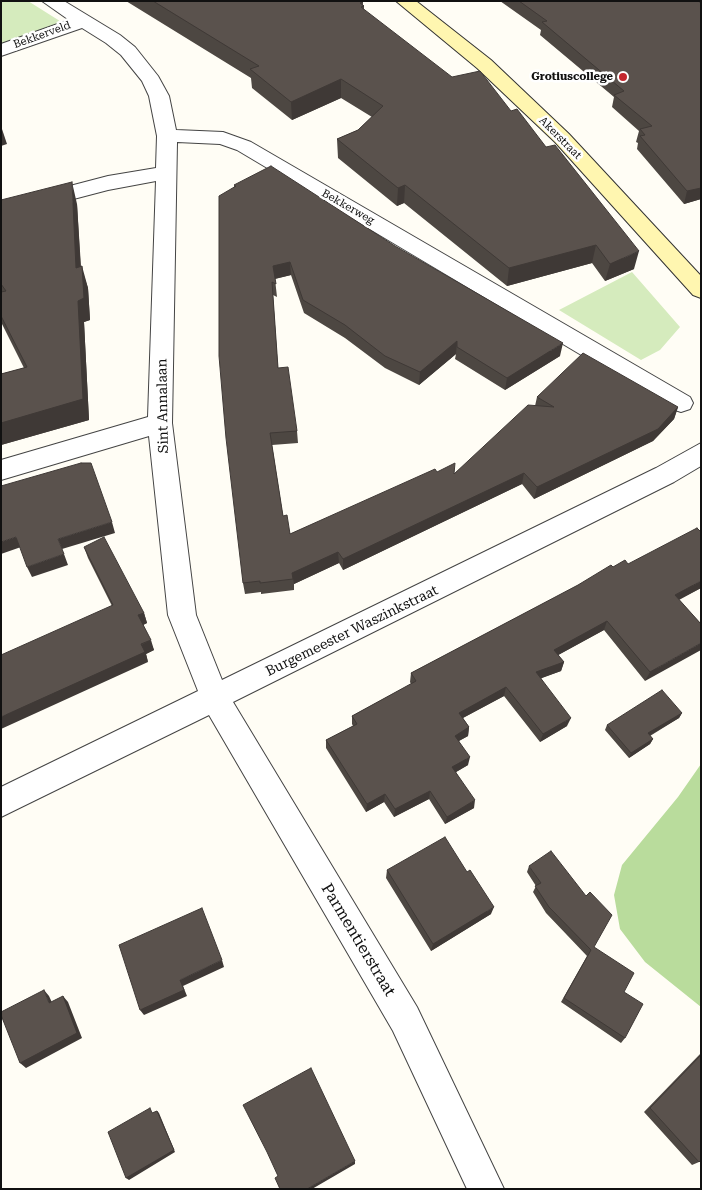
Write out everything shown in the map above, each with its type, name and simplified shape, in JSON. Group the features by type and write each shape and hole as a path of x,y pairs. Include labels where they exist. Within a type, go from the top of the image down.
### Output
{"street":[{"path":"52,1 113,39 140,63 159,96 167,136"},
{"name":"Akerstraat","path":"405,1 484,64 562,138 701,290"},
{"name":"Bekkerveld","path":"1,50 83,21"},
{"name":"Sint Annalaan","path":"167,136 160,423 176,577 182,614 195,651 216,699"},
{"name":"Bekkerweg","path":"167,136 223,138 244,146 681,402"},
{"path":"1,211 108,184 166,173"},
{"path":"1,470 160,423"},
{"name":"Burgemeester Waszinkstraat","path":"1,804 666,475 701,453"},
{"name":"Parmentierstraat","path":"216,699 405,1019 486,1189"}],"green space":[{"path":"1,1 28,1 63,23 1,45"},
{"path":"632,272 680,327 660,350 641,360 559,310"},
{"path":"701,764 701,1007 645,962 620,929 614,895 622,865 678,797"}],"building":[{"path":"153,1 363,2 360,3 364,6 361,7 452,77 480,71 511,111 517,109 546,147 555,145 639,251 610,264 596,245 509,268 405,185 398,188 337,139 358,130 383,106 341,79 291,102 250,69 259,66"},
{"name":"Grotiuscollege","path":"519,1 698,1 701,3 701,188 687,191 640,136 645,135 640,129 652,126 614,95 624,91 542,22 547,21"},
{"path":"271,166 395,246 563,343 507,378 457,347 457,341 420,372 385,356 345,325 303,300 290,262 273,266 276,284 272,282 278,368 288,367 297,431 270,433 283,516 287,515 290,534 435,469 437,472 455,463 454,474 528,405 554,407 537,397 583,353 678,407 658,429 537,487 524,473 343,559 338,552 292,573 293,579 243,583 226,438 219,356 219,196 236,186 234,185"},
{"path":"72,182 76,268 82,266 84,298 78,301 83,399 1,423 1,374 27,367 1,316 1,292 6,291 1,284 1,200"},
{"path":"81,463 91,463 112,522 58,539 64,554 27,567 16,537 1,542 1,486"},
{"path":"697,528 701,532 701,581 675,595 701,624 701,643 650,672 607,621 554,650 564,662 536,672 571,718 543,734 506,687 459,713 469,727 455,736 470,757 452,767 475,800 447,817 430,791 395,809 385,794 367,804 326,740 357,724 352,716 416,681 411,673 578,585 611,565 613,567 625,560 628,564"},
{"path":"104,537 144,613 138,615 151,640 141,644 145,652 1,717 1,655 113,605 84,547"},
{"path":"662,690 682,713 648,733 653,739 631,753 607,725"},
{"path":"445,837 467,872 470,870 494,907 433,944 387,870"},
{"path":"551,851 586,896 590,892 612,915 594,947 634,973 624,992 643,1004 625,1038 564,998 591,950 549,907 535,886 541,883 529,866"},
{"path":"202,908 222,960 180,980 184,990 140,1010 119,945"},
{"path":"44,990 49,1003 63,996 77,1033 20,1063 1,1012"},
{"path":"701,1055 701,1160 699,1162 650,1108"},
{"path":"311,1068 355,1161 307,1189 280,1189 275,1178 278,1176 243,1105"},
{"path":"150,1108 152,1113 157,1111 174,1150 126,1178 108,1132"}],"place":[{"name":"Grotiuscollege","path":"623,77"}]}
